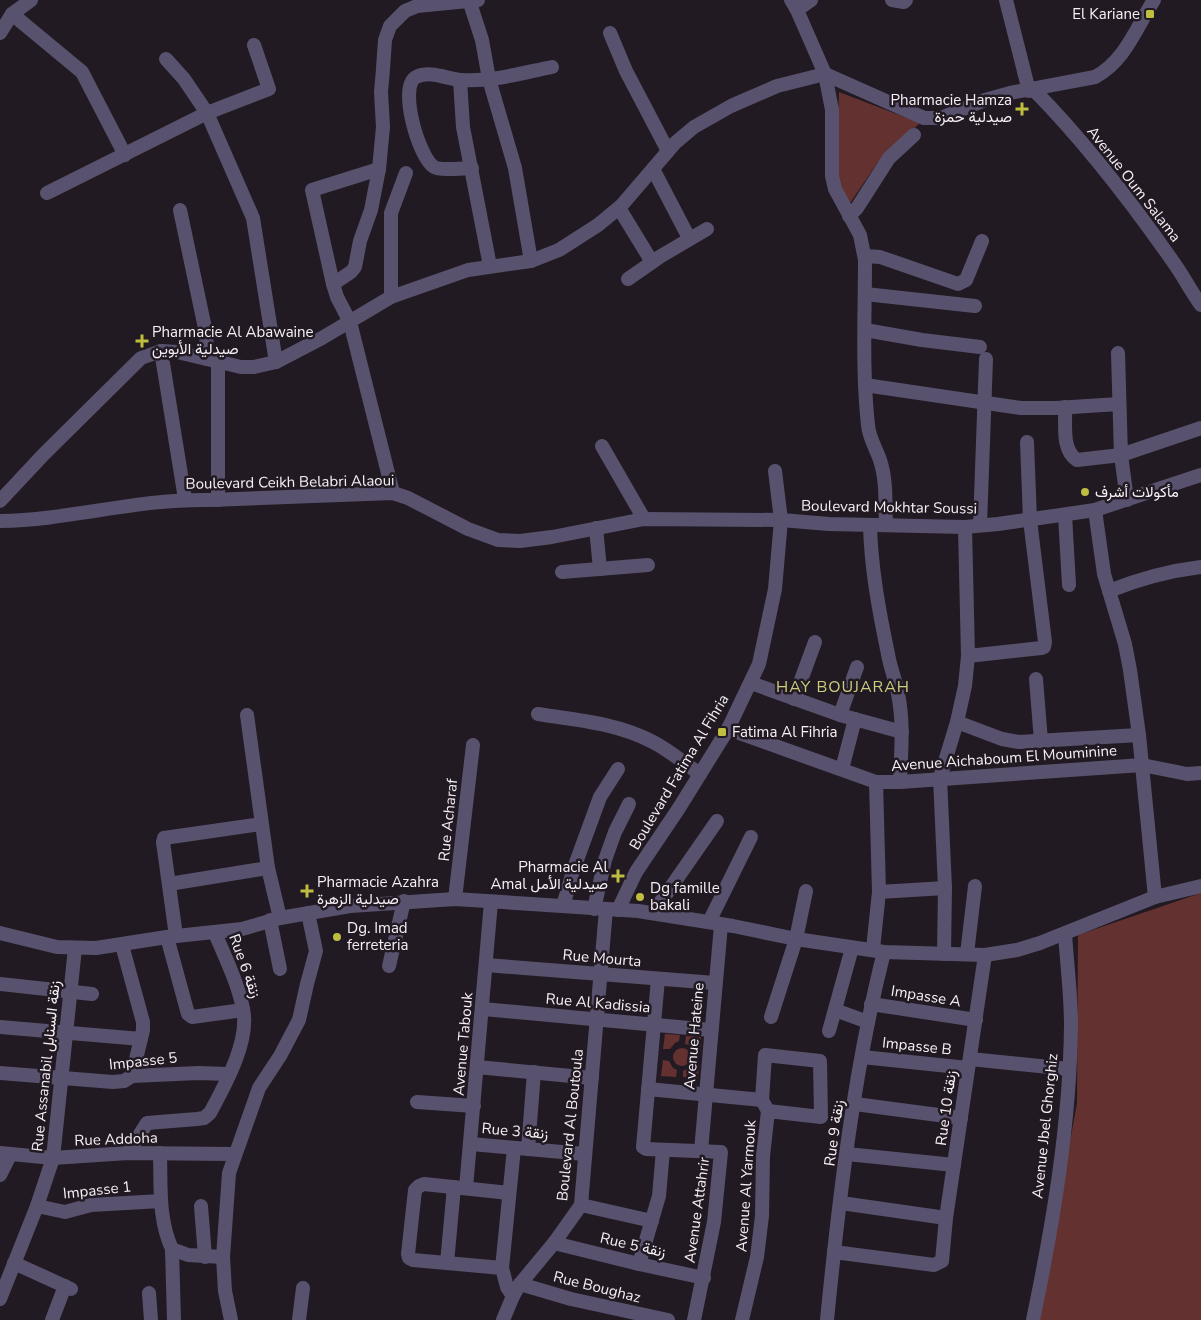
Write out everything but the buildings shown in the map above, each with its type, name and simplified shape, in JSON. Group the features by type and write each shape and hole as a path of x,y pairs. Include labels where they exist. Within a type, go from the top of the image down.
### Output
{"street":[{"path":"0,33 12,14 31,0"},
{"path":"810,0 794,5 825,74 832,110 832,176 835,189 860,235 864,256 865,386 868,427 873,446 880,459 884,479 886,525"},
{"path":"892,0 904,2 906,0"},
{"path":"1006,0 1032,90"},
{"path":"333,284 351,272 355,266 360,241 371,210 379,169 383,128 381,92 385,40 390,26 405,10 417,6 472,1 489,79 514,168 531,261"},
{"path":"0,501 44,454 141,358 161,351 177,352 241,367 254,367 276,362 350,322 391,297 468,270 531,261 559,250 598,225 619,208 668,152 694,127 731,106 777,86 825,74 924,118 941,118 985,100 1010,93 1095,78 1106,71 1130,44 1149,3"},
{"path":"12,14 82,72 125,155"},
{"path":"610,33 626,71 668,152"},
{"path":"47,193 207,113 269,89 254,45"},
{"path":"166,58 184,79 207,113 253,218 276,362"},
{"path":"472,168 436,168 427,162 412,120 408,88 413,79 420,75 442,75 460,80 489,79 552,67"},
{"path":"460,80 463,127 490,266"},
{"name":"Avenue Oum Salama","path":"1032,90 1058,115 1137,211 1178,268 1201,305"},
{"path":"849,216 857,208 888,158 914,135"},
{"path":"379,169 312,190 333,284 337,297 350,322 393,493"},
{"path":"653,169 689,238"},
{"path":"391,297 392,213 406,173"},
{"path":"619,208 652,262"},
{"path":"180,210 207,345 212,360 218,500"},
{"path":"628,279 689,238 706,229"},
{"path":"864,256 880,257 958,284 966,280 982,241"},
{"path":"865,294 975,306"},
{"path":"864,330 983,353 985,402 980,525"},
{"path":"161,351 185,499"},
{"path":"1118,353 1121,455 1126,500"},
{"path":"865,386 1021,408 1119,404"},
{"path":"1065,407 1067,448 1076,460 1121,455 1201,428"},
{"path":"968,656 1044,647 1045,642 1030,520 1027,442"},
{"path":"602,446 644,519"},
{"name":"Boulevard Fatima Al Fihria","path":"606,909 636,872 700,774 728,729 759,664 775,589 780,520 775,471"},
{"name":"Boulevard Mokhtar Soussi","path":"780,520 828,524 966,527 1095,510 1201,475"},
{"name":"Boulevard Ceikh Belabri Alaoui","path":"0,521 36,519 185,499 218,500 393,493 408,498 468,529 498,540 552,537 644,519 780,520"},
{"path":"1095,510 1104,574 1125,644 1139,735 1155,897"},
{"path":"1065,515 1069,585"},
{"path":"870,525 874,571 888,655 898,694 902,732 900,782"},
{"path":"944,954 945,888 940,778 957,722 965,686 968,656 966,527"},
{"path":"596,528 600,569"},
{"path":"562,572 648,565"},
{"path":"1108,591 1139,579 1173,570 1201,567"},
{"path":"794,699 815,642"},
{"path":"840,714 857,667"},
{"path":"1036,679 1041,741"},
{"path":"751,683 855,719 902,732"},
{"path":"538,714 607,724 630,732 654,742 700,774"},
{"path":"247,715 280,969"},
{"path":"842,769 855,719"},
{"path":"957,722 1002,739 1019,742 1139,735"},
{"name":"Avenue Aichaboum El Mouminine","path":"728,729 876,782 900,782 1142,765 1186,774 1201,773"},
{"name":"Rue Acharaf","path":"455,899 473,745"},
{"path":"563,906 574,868 600,797 618,769"},
{"name":"Rue 9 زنقة","path":"827,1320 840,1203 878,950 876,782"},
{"path":"606,909 605,860 615,832 629,804"},
{"path":"653,913 717,821"},
{"path":"244,1010 192,1017 188,1014 171,937 169,884 162,842 164,838 261,824"},
{"path":"715,923 751,837"},
{"path":"169,884 268,868"},
{"path":"967,954 975,886"},
{"path":"0,933 57,947 75,948 122,945 242,929 275,919 350,906 455,899 653,913 852,948 985,955 1017,950 1065,934 1155,897 1201,886"},
{"path":"878,892 945,888"},
{"path":"771,1017 796,939 806,891"},
{"path":"389,966 404,901"},
{"name":"Avenue Tabouk","path":"447,1264 460,1188 471,1144 491,902"},
{"name":"Boulevard Al Boutoula","path":"503,1320 516,1290 554,1244 581,1205 606,909"},
{"path":"231,1320 224,1290 223,1257 228,1173 259,1088 280,1056 299,1020 306,984 316,951 308,913"},
{"name":"Avenue Hateine","path":"701,1151 716,984 715,923"},
{"name":"Rue 6 زنقة","path":"128,1153 147,1123 204,1118 210,1113 241,1046 244,1010 215,933"},
{"name":"Avenue Jbel Ghorghiz","path":"1033,1320 1047,1252 1061,1151 1069,1069 1071,1023 1065,934"},
{"path":"122,945 128,973 141,1012 143,1030 132,1076"},
{"name":"Rue Assanabil زنقة السنابل","path":"0,1298 37,1206 53,1158 75,948"},
{"path":"829,1031 852,948"},
{"name":"Rue 10 زنقة","path":"834,1252 890,1260 938,1264 942,1260 946,1218 985,955"},
{"name":"Rue Mourta","path":"486,965 716,984"},
{"path":"658,979 648,1089 705,1094 765,1105"},
{"path":"0,984 92,994"},
{"name":"Impasse A","path":"871,1004 976,1020"},
{"name":"Rue Al Kadissia","path":"483,1009 711,1030"},
{"path":"835,1010 868,1022"},
{"path":"0,1027 141,1038"},
{"name":"Avenue Al Yarmouk","path":"742,1320 757,1257 761,1224 765,1055 820,1061 821,1117 765,1105"},
{"name":"Impasse B","path":"862,1057 1069,1069"},
{"path":"477,1067 592,1078"},
{"name":"Impasse 5","path":"0,1073 113,1082 124,1081 132,1076 198,1072 228,1074"},
{"path":"516,1290 507,1287 502,1268 509,1193 521,1148 534,1072"},
{"name":"Avenue Attahrir","path":"648,1089 643,1147 663,1150 721,1152 714,1222 694,1320"},
{"path":"417,1102 474,1106"},
{"path":"855,1104 961,1118"},
{"name":"Rue 3 زنقة","path":"471,1144 585,1154"},
{"path":"639,1264 659,1196 663,1150"},
{"name":"Rue Addoha","path":"5,1154 53,1158 128,1153 234,1154"},
{"path":"160,1153 162,1221 172,1249 174,1320"},
{"path":"0,1176 5,1154"},
{"path":"847,1154 954,1165"},
{"path":"502,1268 413,1260 409,1258 408,1254 415,1190 420,1186 424,1184 509,1193"},
{"name":"Impasse 1","path":"37,1206 65,1212 91,1205 161,1201"},
{"path":"840,1203 946,1218"},
{"path":"581,1205 652,1221"},
{"path":"201,1206 204,1257"},
{"name":"Rue 5 زنقة","path":"554,1244 704,1278"},
{"path":"172,1249 188,1255 223,1257"},
{"path":"14,1263 68,1288 52,1320"},
{"path":"299,1320 303,1288"},
{"name":"Rue Boughaz","path":"516,1290 632,1317 668,1320"},
{"path":"149,1293 150,1320"}],"shaded area":[{"path":"839,92 920,123 878,162 848,206 836,175"},
{"path":"1201,893 1201,1320 1038,1320 1077,1103 1078,935"},
{"path":"665,1034 680,1035 679,1041 670,1049 663,1049"},
{"path":"686,1036 701,1037 700,1052 694,1052 689,1045 685,1044"},
{"path":"682,1048 688,1051 691,1057 688,1063 682,1066 676,1063 673,1057 676,1051"},
{"path":"663,1060 669,1061 673,1068 677,1070 676,1077 661,1076"},
{"path":"693,1063 699,1063 698,1079 683,1077 683,1071"}],"place":[{"name":"El Kariane","path":"1150,14"},
{"name":"Pharmacie Hamza صيدلية حمزة","path":"1022,109"},
{"name":"Pharmacie Al Abawaine صيدلية الأبوين","path":"142,341"},
{"name":"مأكولات أشرف","path":"1085,492"},
{"name":"Fatima Al Fihria","path":"722,732"},
{"name":"Pharmacie Al Amal صيدلية الأمل","path":"618,876"},
{"name":"Pharmacie Azahra صيدلية الزهرة","path":"307,891"},
{"name":"Dg famille bakali","path":"640,897"},
{"name":"Dg. Imad ferreteria","path":"337,937"}],"district":[{"name":"HAY BOUJARAH","path":"843,686"}]}
